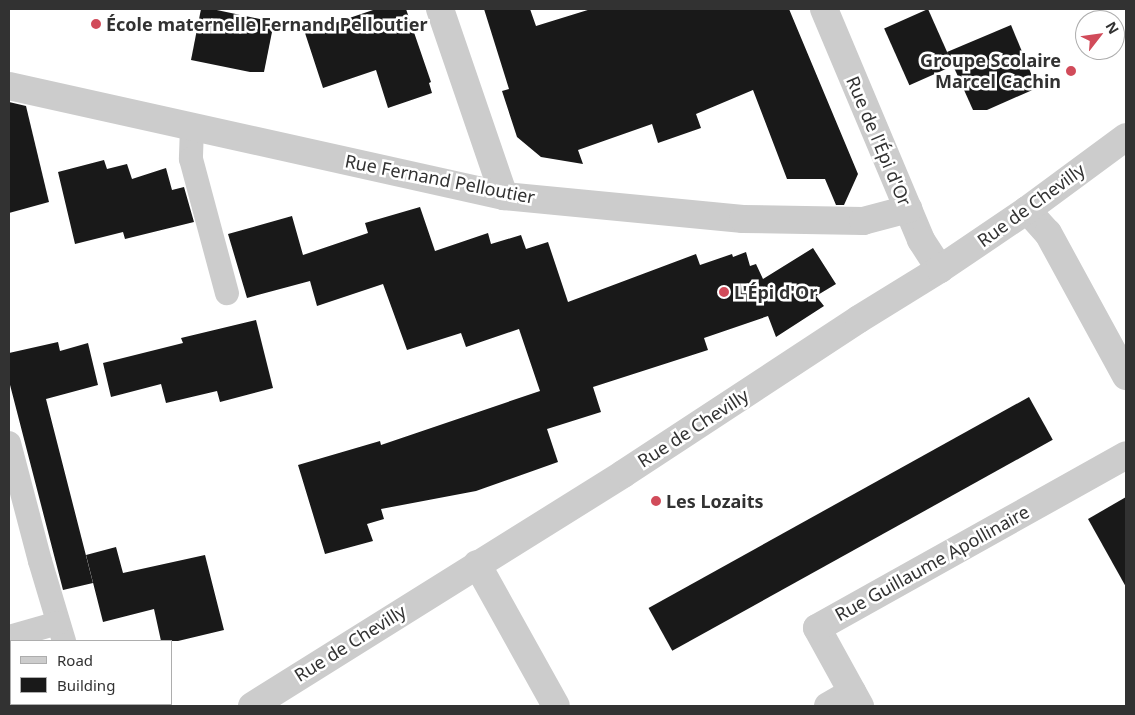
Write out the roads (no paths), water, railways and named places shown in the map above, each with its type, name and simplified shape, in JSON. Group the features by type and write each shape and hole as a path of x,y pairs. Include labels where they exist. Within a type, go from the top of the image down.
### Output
{"street":[{"path":"440,9 504,196"},
{"name":"Rue de l'Épi d'Or","path":"824,9 921,240 940,270"},
{"name":"Rue Fernand Pelloutier","path":"9,86 504,196 743,219 863,221 908,209"},
{"name":"Rue de Chevilly","path":"252,706 623,474 859,318 940,270 1027,210 1126,136"},
{"path":"1027,210 1048,233 1126,376"},
{"name":"Rue Guillaume Apollinaire","path":"856,699 816,628 1126,454"},
{"path":"477,564 556,706"},
{"path":"828,706 856,699"}],"lane":[{"path":"192,126 191,159 227,293"},
{"path":"9,443 61,632 9,636"}],"place":[{"name":"École maternelle Fernand Pelloutier","path":"96,24"},
{"name":"Groupe Scolaire Marcel Cachin","path":"1071,71"},
{"name":"L'Épi d'Or","path":"724,292"},
{"name":"Les Lozaits","path":"656,501"}]}
